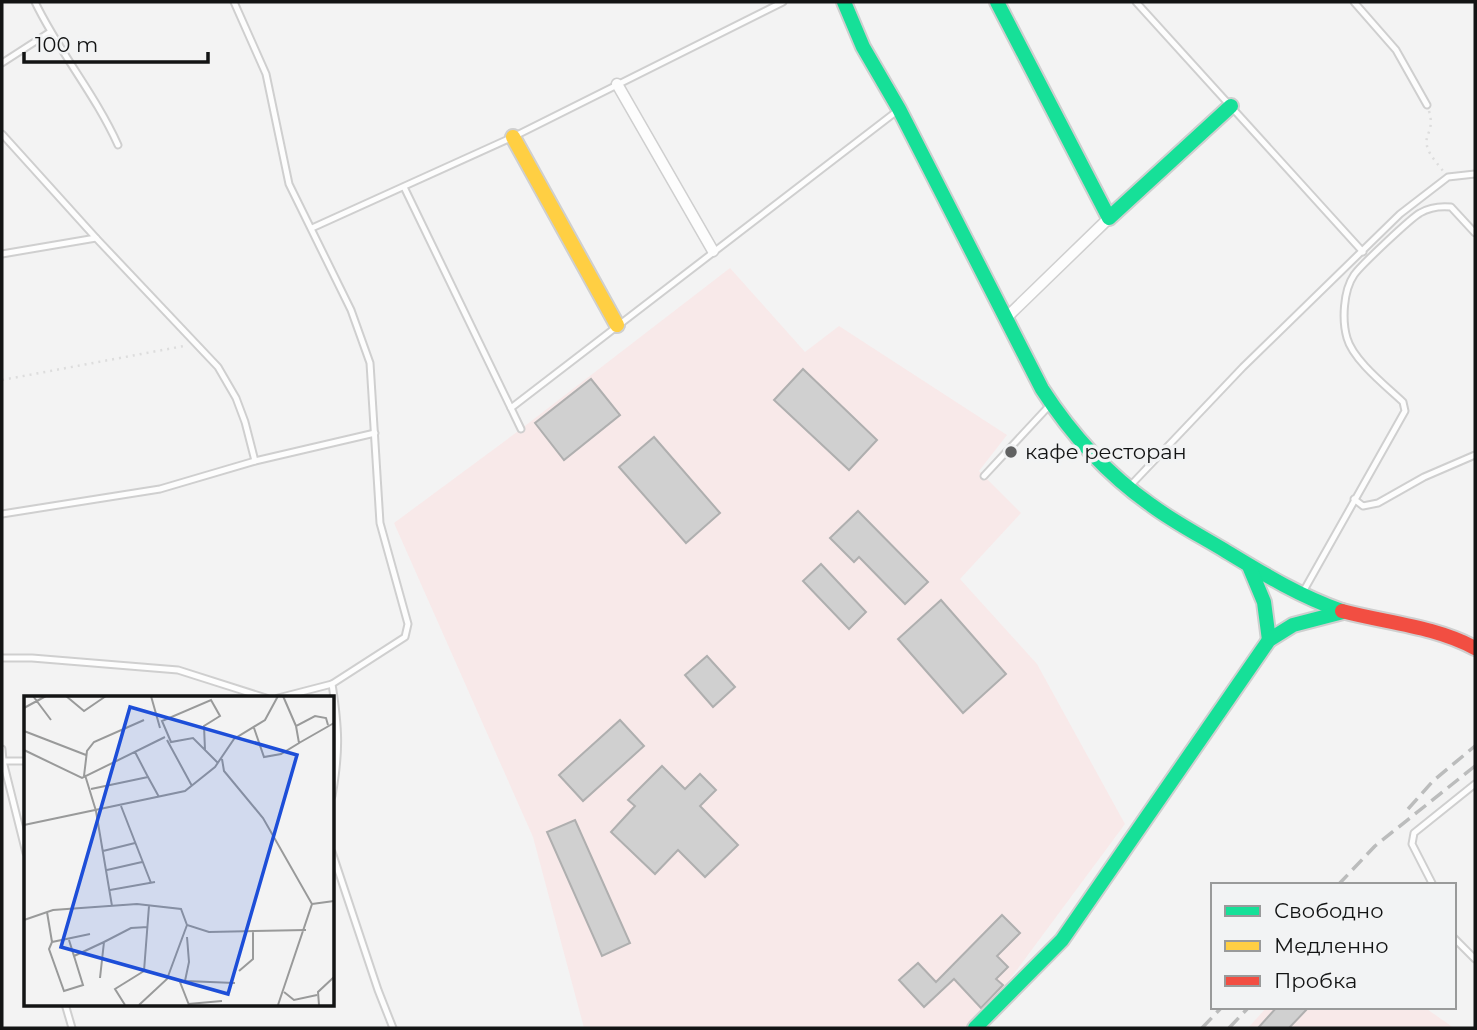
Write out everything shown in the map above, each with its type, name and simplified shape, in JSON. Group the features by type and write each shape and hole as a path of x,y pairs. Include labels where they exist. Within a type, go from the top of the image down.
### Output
{"street":[{"path":"844,2 863,47 899,110 1051,403 1089,450 1153,506 1249,566 1302,595 1344,612 1454,638 1475,648"},
{"path":"997,2 1109,218"},
{"path":"617,84 713,251"},
{"path":"1006,318 1109,218 1231,106"},
{"path":"513,137 617,325"},
{"path":"1249,566 1264,602 1269,640"},
{"path":"975,1028 1062,940 1269,640 1293,625 1344,612"}],"lane":[{"path":"36,2 50,32 104,114 118,145"},
{"path":"234,2 266,74 289,184 351,310 370,363 380,523 408,624 405,637 332,684 286,696"},
{"path":"312,228 513,137 783,2"},
{"path":"1136,2 1363,252"},
{"path":"1354,2 1396,50 1427,105"},
{"path":"2,64 50,32"},
{"path":"511,408 899,110"},
{"path":"2,134 218,367 236,398 254,461"},
{"path":"1129,487 1242,367 1415,200 1448,177 1475,174"},
{"path":"404,187 522,429"},
{"path":"1302,595 1405,411 1403,402 1354,354 1349,344 1345,320 1346,293 1354,275 1419,214 1433,207 1451,207 1475,233"},
{"path":"2,254 96,238"},
{"path":"984,476 1051,403"},
{"path":"2,514 159,489 254,461 375,433"},
{"path":"1354,499 1363,506 1378,503 1424,477 1475,455"},
{"path":"2,658 178,670 260,696"},
{"path":"332,684 334,696"},
{"path":"334,697 339,729 339,755 334,784"},
{"path":"2,749 24,845"},
{"path":"3,761 24,761"},
{"path":"1432,883 1412,844 1414,833 1475,784"},
{"path":"334,858 393,1028"},
{"path":"1456,940 1475,959"},
{"path":"66,1006 72,1028"}],"path":[{"path":"1427,105 1432,121 1427,147 1448,177"},
{"path":"2,380 197,343"}],"shaded area":[{"path":"730,268 805,352 839,326 1007,435 979,471 1021,513 960,579 1037,664 1125,824 999,994 964,1028 584,1028 533,837 394,523"},
{"path":"1265,1009 1427,1009 1454,1028 1248,1028"}],"building":[{"path":"803,369 877,440 849,470 774,400"},
{"path":"591,379 620,415 564,460 535,423"},
{"path":"654,437 720,513 686,543 619,467"},
{"path":"858,511 928,582 905,604 859,557 854,562 830,538"},
{"path":"821,564 866,612 849,629 803,581"},
{"path":"941,600 1006,674 963,713 898,639"},
{"path":"707,656 735,687 713,707 685,675"},
{"path":"620,720 644,746 583,801 559,775"},
{"path":"662,766 685,789 700,774 716,790 700,806 738,845 705,877 678,850 655,874 611,832 635,806 628,800"},
{"path":"575,820 630,943 602,956 547,832"},
{"path":"1002,915 1020,933 997,956 1008,967 996,979 1003,985 981,1008 954,979 924,1007 899,980 918,963 936,982"},
{"path":"1275,1009 1307,1009 1289,1028 1258,1028"}],"railway":[{"path":"1408,809 1433,781 1475,746"},
{"path":"1340,883 1375,846 1475,766"},
{"path":"1202,1028 1220,1009"},
{"path":"1229,1028 1247,1009"}],"traffic: fast":[{"path":"844,2 863,47 899,109 1042,389 1065,422 1119,480 1169,517 1281,584 1342,611"},
{"path":"997,2 1109,218 1231,106"},
{"path":"1249,566 1264,602 1269,640"},
{"path":"975,1028 1062,940 1269,640 1293,625 1343,612"}],"traffic: slow":[{"path":"513,137 617,325"}],"traffic: jam":[{"path":"1342,611 1427,630 1475,648"}],"place":[{"name":"кафе ресторан","path":"1011,452"}]}
